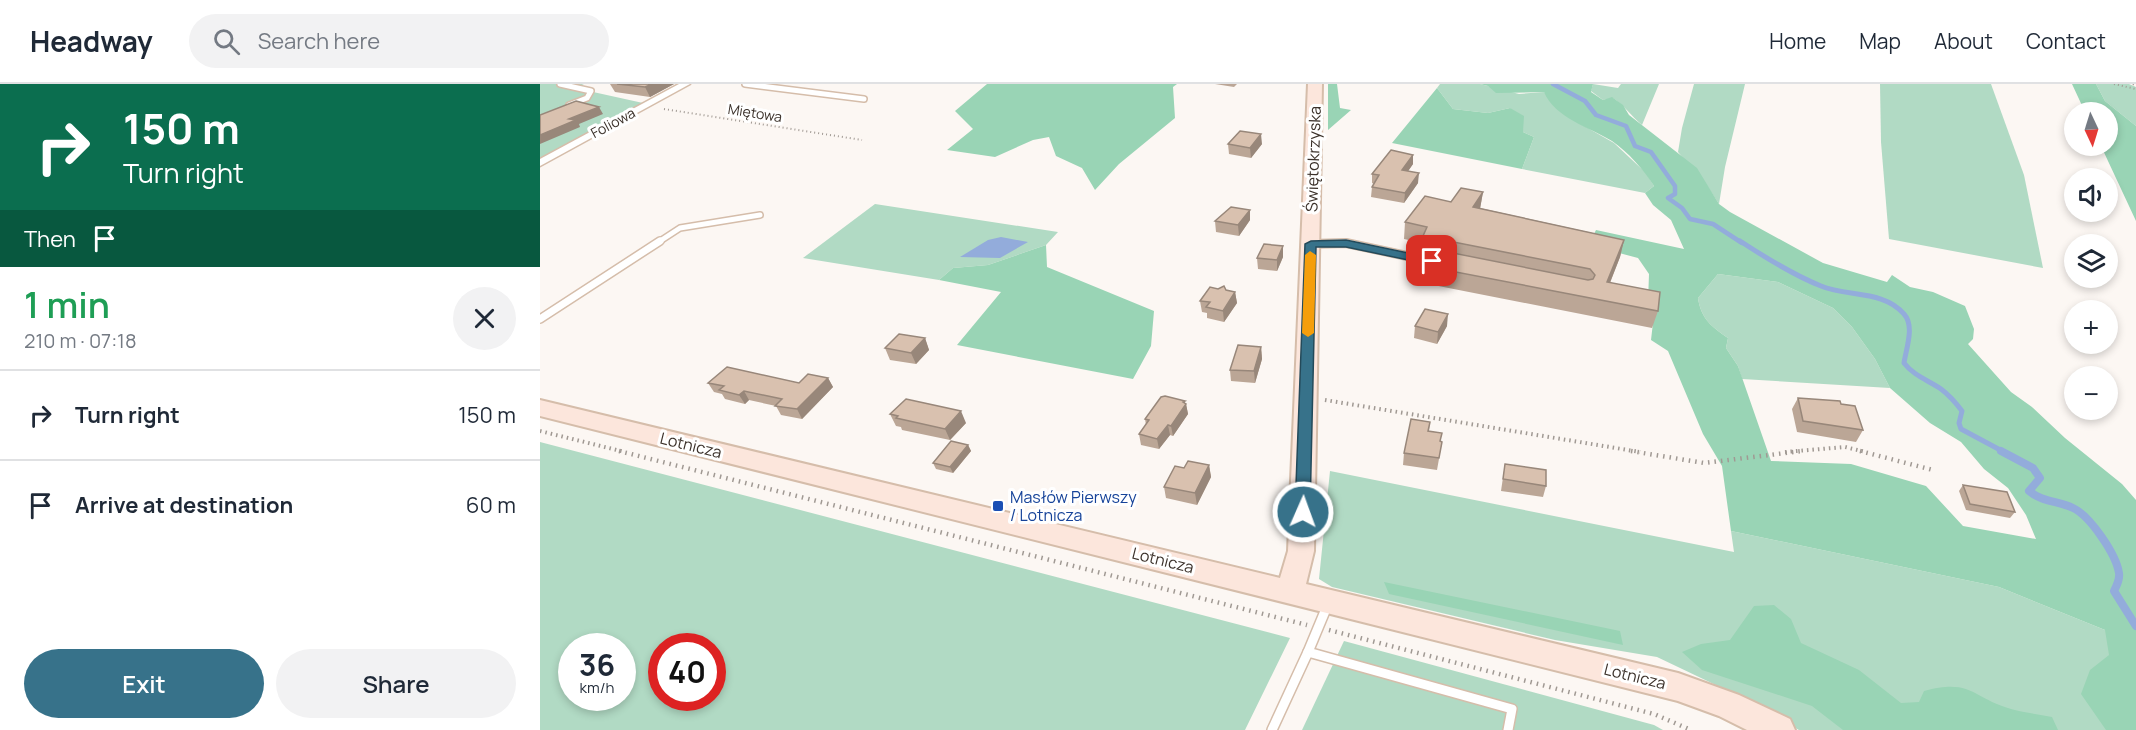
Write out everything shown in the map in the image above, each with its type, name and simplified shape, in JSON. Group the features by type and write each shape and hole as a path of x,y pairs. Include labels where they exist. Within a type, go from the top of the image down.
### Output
{"main road":[{"name":"Świętokrzyska","path":"1290,591 1301,551 1315,84"},
{"name":"Lotnicza","path":"540,408 1678,687 1728,705 1779,730"}],"street":[{"name":"Foliowa","path":"540,163 686,84"}],"lane":[{"path":"559,108 587,98 591,92 560,84"},
{"path":"745,84 864,99"},
{"path":"770,87 784,84"},
{"path":"540,319 680,228 760,215"},
{"path":"1311,244 1346,243 1425,260"},
{"path":"1272,730 1329,601"},
{"path":"1308,652 1512,709 1508,730"}],"path":[{"path":"2114,84 2135,86"},
{"name":"Miętowa","path":"646,105 862,140"},
{"path":"1306,396 1704,463 1757,455 1845,447 1933,470"},
{"path":"540,431 1643,711 1691,730"}],"green space":[{"path":"540,84 584,84 575,88 643,103 540,158"},
{"path":"987,84 1177,84 1173,87 1175,118 1119,164 1095,190 1082,168 1056,156 1049,137 1033,140 995,157 947,150 973,129 955,111"},
{"path":"1328,84 1337,84 1340,108 1351,110 1328,130"},
{"path":"1440,84 1480,84 1519,94 1544,92 1570,118 1614,143 1646,173 1654,186 1645,193 1522,169 1534,137 1523,132 1510,108 1488,113 1453,109 1437,88"},
{"path":"1480,84 1593,84 1591,92 1603,100 1612,97 1623,105 1629,115 1697,168 1719,204 1730,212 1823,263 1887,282 1892,275 1910,287 1933,292 1965,306 1974,329 1973,339 1968,344 2011,392 2032,407 2065,438 2122,484 2136,500 2136,730 2106,730 2081,694 2090,670 2109,655 2105,630 1999,587 1731,531 1722,466 1703,434 1668,351 1651,340 1654,314 1648,302 1649,274 1638,258 1604,249 1593,236 1596,230 1684,249 1671,220 1653,205 1645,193 1654,186 1624,150 1564,115 1549,101 1544,92 1496,93 1488,86","holes":["1718,274 1778,282 1833,308 1852,327 1875,359 1890,388 1930,423 1961,442 1984,469 2008,488 2026,515 2036,539 1963,526 1926,486 1851,464 1771,461 1738,366 1726,348 1728,338 1708,322 1698,298"]},
{"path":"1593,84 1618,88 1621,84 1659,84 1642,125 1613,98 1603,100 1591,91"},
{"path":"1694,84 1745,84 1725,167 1719,204 1708,187 1678,152"},
{"path":"1880,84 1991,84 2024,175 2043,268 1889,239 1881,142"},
{"path":"2072,84 2096,84 2106,102 2080,102"},
{"path":"2096,84 2129,84 2136,87 2136,126 2118,111 2118,102 2105,101"},
{"path":"1437,88 1453,109 1488,113 1510,108 1524,116 1523,132 1534,137 1522,169 1392,143"},
{"path":"2118,111 2136,126 2136,221 2118,182 2118,168 2111,168 2106,156 2118,156"},
{"path":"875,204 1058,232 1046,245 988,265 953,268 939,280 803,258"},
{"path":"1046,245 1047,267 1154,311 1151,346 1133,379 957,345 1001,292 939,280 953,268 988,265"},
{"path":"1718,274 1778,282 1833,308 1852,327 1875,359 1890,388 1742,379 1738,366 1726,348 1728,338 1708,322 1699,305 1698,298"},
{"path":"540,442 1290,638 1245,730 540,730"},
{"path":"1330,471 1734,552 1731,531 1999,587 2105,630 2136,631 2136,730 1799,730 1722,688 1657,657 1555,640 1332,587 1319,579"},
{"path":"1384,582 1620,631 1623,645 1389,594"},
{"path":"1774,605 1791,619 1801,643 1859,670 1901,703 1919,702 1924,691 1962,688 1998,705 2021,712 2052,717 2058,730 1843,730 1812,706 1702,670 1682,652 1701,644 1730,640 1754,606"},
{"path":"1344,641 1654,725 1663,730 1302,730"}],"water":[{"path":"1001,237 1028,242 1000,258 960,257 988,240"}],"building":[{"path":"617,84 652,84 645,87"},
{"path":"576,101 599,107 569,119 576,120 540,135 540,115"},
{"path":"1240,131 1261,134 1250,148 1228,144"},
{"path":"1391,150 1413,155 1402,170 1419,173 1405,193 1372,187 1379,175 1372,174"},
{"path":"1461,188 1483,192 1473,207 1624,240 1607,282 1660,292 1658,311 1409,263 1418,246 1588,280 1593,279 1595,275 1590,269 1423,236 1427,227 1405,222 1425,196 1451,202"},
{"path":"1231,207 1250,210 1238,225 1215,221"},
{"path":"1264,244 1283,246 1277,260 1257,258"},
{"path":"1224,286 1226,290 1235,292 1223,311 1206,307 1210,302 1200,301 1210,287 1218,289"},
{"path":"1425,309 1448,314 1438,332 1415,326"},
{"path":"899,334 925,338 911,353 885,348"},
{"path":"1238,345 1261,347 1254,371 1230,370"},
{"path":"727,367 799,383 808,374 828,378 797,409 775,406 782,399 744,391 739,395 719,390 724,386 708,383"},
{"path":"1161,397 1185,401 1183,402 1186,404 1171,426 1168,425 1157,439 1139,434 1149,420 1145,419"},
{"path":"1798,398 1840,401 1841,404 1855,406 1863,430 1803,421"},
{"path":"906,399 961,411 945,429 896,418 898,416 890,414"},
{"path":"1411,419 1430,422 1428,431 1442,433 1439,458 1404,453"},
{"path":"951,441 968,445 950,467 933,463"},
{"path":"1188,461 1209,465 1195,493 1164,487 1175,466 1184,468"},
{"path":"1505,464 1546,470 1546,486 1503,479"},
{"path":"1963,485 2007,492 2015,512 1970,504"}],"waterway":[{"path":"1553,84 1585,101 1596,115 1626,126 1635,146 1651,152 1675,186 1675,194 1668,198 1682,208 1690,219 1713,224 1742,243"},
{"path":"1740,241 1811,282 1831,289 1876,297 1896,306 1904,314 1909,325 1904,363 1917,375 1941,389 1955,402 1962,411 1959,423 1961,429 2004,452"},
{"path":"2001,451 2033,468 2040,478 2029,491 2039,497 2073,508 2094,527 2108,546 2117,565 2119,578 2114,591 2136,626"}],"slow traffic":[{"path":"1308,333 1310,255"}],"place":[{"name":"Masłów Pierwszy / Lotnicza","path":"998,506"}],"route":[{"path":"1303,512 1311,244 1346,243 1432,261"}]}
